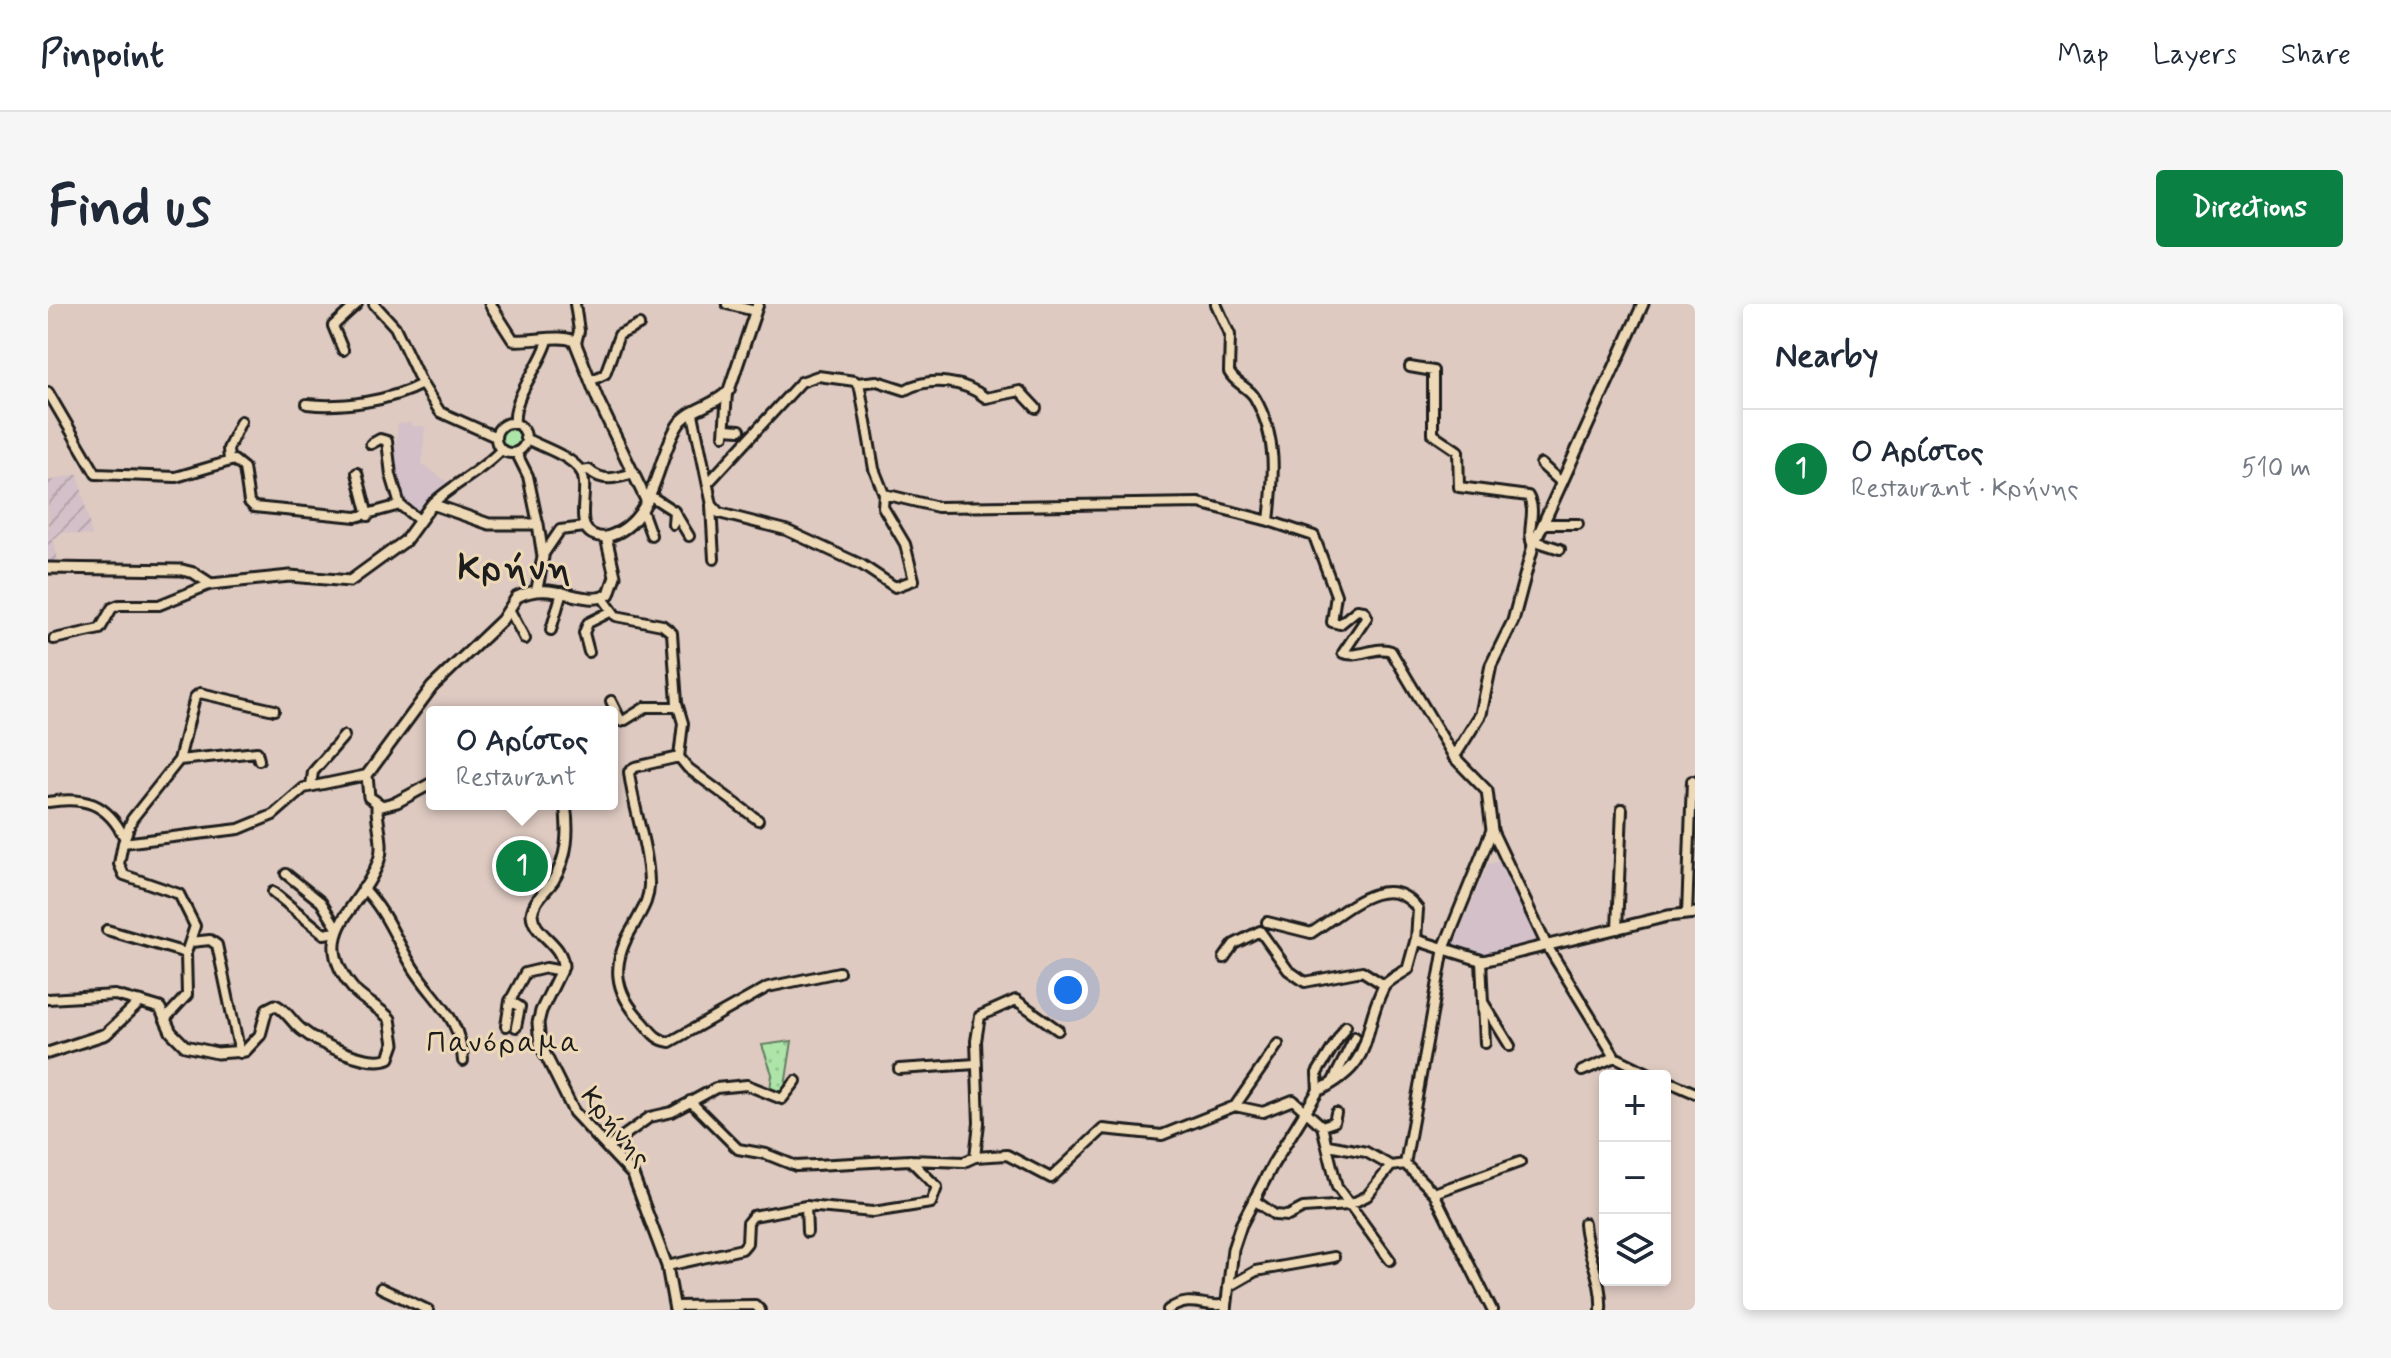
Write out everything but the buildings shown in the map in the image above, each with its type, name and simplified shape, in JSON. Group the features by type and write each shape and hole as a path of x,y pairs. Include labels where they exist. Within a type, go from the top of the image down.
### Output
{"street":[{"path":"343,350 333,326 357,304"},
{"path":"374,304 395,327 422,384 444,415 496,437 501,450"},
{"path":"490,304 511,339 568,337 576,343 590,381 646,502 651,535"},
{"path":"575,304 579,331 576,343"},
{"path":"727,304 756,308 727,393 724,432 740,430"},
{"path":"1216,304 1231,338 1229,372 1254,394 1269,436 1275,462 1269,521"},
{"path":"1454,757 1481,714 1491,665 1513,621 1534,543 1643,304"},
{"path":"590,381 605,374 617,337 639,325"},
{"path":"515,424 517,404 540,363 548,340"},
{"path":"1410,367 1433,371 1433,434 1458,451 1459,487 1528,496 1533,513 1529,538 1534,543 1560,549"},
{"path":"709,482 801,382 818,376 843,377 857,383 877,381 905,390 916,384 939,381 974,389 986,398 1020,391 1036,408"},
{"path":"693,414 712,500 715,510 722,516 786,530 854,561 896,587 914,579 905,544 884,508 884,494 874,469 857,383"},
{"path":"307,404 327,406 381,397 422,384"},
{"path":"48,392 96,474 176,477 229,461 238,462 244,468 251,506 336,516 368,516 400,505"},
{"path":"581,471 585,527 594,536 606,537 624,528 646,502 679,423 727,393"},
{"path":"229,461 228,449 241,421"},
{"path":"496,437 502,425 515,424 523,429 525,438 516,452"},
{"path":"525,438 581,471 612,479 634,473"},
{"path":"371,444 380,439 387,441 391,475 400,505 419,520"},
{"path":"501,450 516,452"},
{"path":"54,639 100,629 112,608 119,605 159,605 211,584 290,576 333,582 353,580 405,541 432,504 451,486 488,464 501,450"},
{"path":"516,452 527,472 543,555 537,589"},
{"path":"1541,464 1562,483"},
{"path":"357,473 368,516"},
{"path":"884,494 938,507 1199,503 1314,536 1336,595 1332,622 1340,624 1357,610 1364,611 1367,617 1343,653 1351,655 1386,648 1391,651 1454,757 1487,791 1492,830 1546,944 1615,1057 1642,1070"},
{"path":"712,500 714,559"},
{"path":"646,502 674,511 689,536"},
{"path":"432,504 489,524 538,524"},
{"path":"673,524 674,511"},
{"path":"1543,524 1578,524"},
{"path":"543,555 560,530 585,527"},
{"path":"273,892 322,932 336,930 380,857 377,805 368,794 367,775 432,687 502,620 517,597 537,589 603,598 609,594 615,581 606,537"},
{"path":"48,568 182,570 194,573 211,584"},
{"path":"551,630 562,592"},
{"path":"603,598 619,617 662,625 672,633 677,707 683,723 679,757 688,768 758,820"},
{"path":"509,609 525,639"},
{"path":"589,652 584,635 588,623 612,611"},
{"path":"166,1018 187,995 186,953 195,929 185,901 170,889 124,875 118,860 123,840 132,819 179,760 195,697 200,693 274,710"},
{"path":"611,701 612,706"},
{"path":"618,720 644,707 677,707"},
{"path":"311,786 313,772 344,736"},
{"path":"179,760 257,752 259,760"},
{"path":"679,757 635,767 629,772 649,885 643,914 632,928 617,974 618,986 631,1009 653,1035 673,1042 768,987 839,972"},
{"path":"123,840 239,829 269,817 299,791 367,775"},
{"path":"1416,940 1481,961 1691,913 1692,781"},
{"path":"377,805 394,804 426,786"},
{"path":"48,802 79,799 100,806 114,817 123,840"},
{"path":"1617,929 1622,809"},
{"path":"511,1027 510,1001 525,973 546,968 562,971 558,948 533,924 532,914 552,882 564,854 568,833 566,810"},
{"path":"1405,1164 1444,948 1492,830"},
{"path":"48,999 115,995 140,1002 160,1008 171,1032 185,1046 240,1053 256,1042 267,1009 275,1005 304,1032 326,1045 376,1061 391,1057 394,1035 390,1019 358,994 347,979 337,955 336,930 321,902 286,874"},
{"path":"363,888 387,916 415,971 445,1006 458,1029 463,1061"},
{"path":"1267,922 1311,933 1370,895 1391,891 1408,898 1418,909 1416,940 1408,969 1384,985 1363,1052 1332,1084 1318,1091"},
{"path":"107,930 186,953"},
{"path":"1224,958 1234,944 1260,931 1288,970 1305,982 1362,971 1384,985"},
{"path":"191,942 210,940 217,945 240,1053"},
{"path":"1481,961 1485,1043"},
{"name":"Κρήνης","path":"562,971 541,1011 538,1023 540,1044 574,1112 636,1182 667,1266 674,1308"},
{"path":"975,1157 980,1116 976,1064 979,1019 1012,1000 1030,1007 1058,1030"},
{"path":"48,1053 106,1034 140,1002"},
{"path":"1483,1002 1510,1046"},
{"path":"1168,1310 1189,1301 1226,1307 1237,1237 1254,1200 1318,1091 1317,1073 1346,1026"},
{"path":"1332,1084 1355,1037"},
{"path":"690,1101 738,1149 776,1157 796,1166 910,1160 964,1162 975,1157 1007,1155 1051,1178 1103,1129 1162,1135 1235,1106 1278,1044"},
{"path":"1582,1071 1615,1057"},
{"path":"899,1069 976,1064"},
{"path":"608,1147 650,1117 672,1112 716,1088 740,1084 782,1099 796,1081"},
{"path":"1671,1083 1695,1093"},
{"path":"1235,1106 1263,1112 1293,1100 1322,1126 1330,1168 1349,1205 1390,1260"},
{"path":"1322,1126 1334,1122 1336,1113"},
{"path":"1328,1145 1366,1152 1391,1166 1405,1164"},
{"path":"667,1266 742,1249 747,1243 751,1217 806,1206 873,1212 931,1203 937,1187 910,1160"},
{"path":"1434,1193 1520,1162"},
{"path":"1405,1164 1434,1193 1492,1310"},
{"path":"1254,1200 1275,1215 1288,1216 1303,1208 1349,1205 1367,1196 1391,1166"},
{"path":"806,1206 807,1232"},
{"path":"1584,1223 1586,1245 1601,1287 1601,1310"},
{"path":"1228,1287 1256,1271 1334,1257"},
{"path":"381,1288 428,1310"},
{"path":"674,1308 755,1305 760,1310"}],"shaded area":[{"path":"410,423 412,426 425,426 422,464 453,486 421,518 401,501 393,479 398,424"},
{"path":"78,474 92,536 63,532 54,539 58,562 48,563 48,481"},
{"path":"1500,861 1538,941 1478,955 1453,947 1488,864"}],"green space":[{"path":"511,427 522,434 523,439 516,450 511,451 500,444 499,439 506,428"},
{"path":"792,1041 783,1099 770,1090 772,1074 762,1045"}],"place":[{"name":"Ο Αρίστος","path":"522,866"}],"district":[{"name":"Κρήνη","path":"515,566"},
{"name":"Πανόραμα","path":"504,1042"}]}
